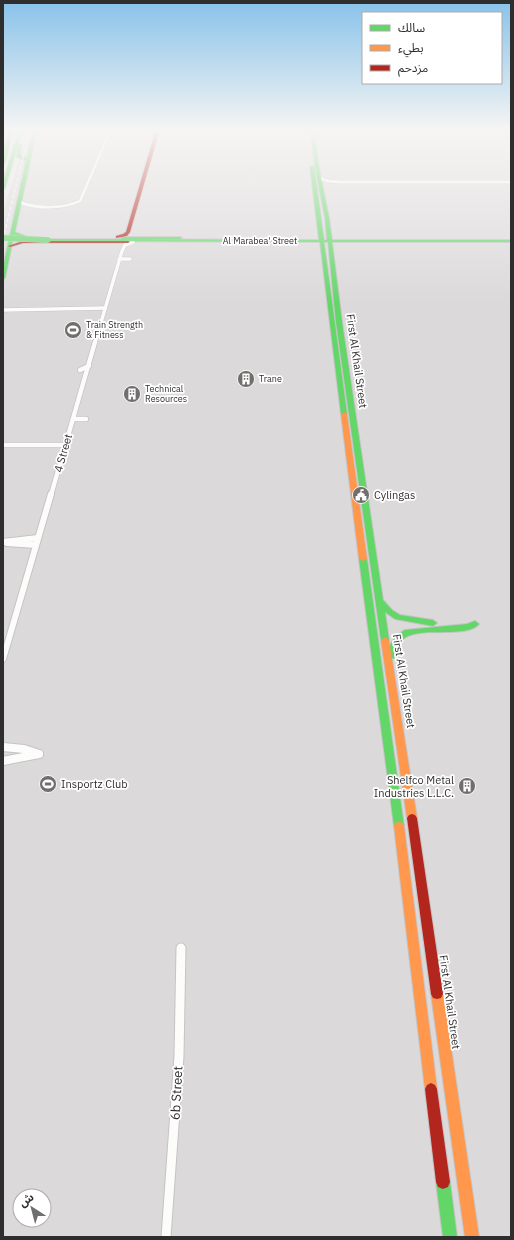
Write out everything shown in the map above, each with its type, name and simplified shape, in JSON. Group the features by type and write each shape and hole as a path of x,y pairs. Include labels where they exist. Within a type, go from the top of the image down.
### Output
{"main road":[{"path":"3,278 22,187"},
{"path":"115,240 124,236 128,232 133,204 138,187"},
{"name":"First Al Khail Street","path":"316,187 450,1237"},
{"name":"First Al Khail Street","path":"320,187 324,238 331,256 339,322 390,662 472,1237"},
{"path":"128,232 137,240"},
{"name":"Al Marabea' Street","path":"13,233 28,240"},
{"name":"Al Marabea' Street","path":"10,246 28,240 305,238 314,236 324,238"},
{"path":"3,238 48,240 182,241"},
{"name":"Al Marabea' Street","path":"137,240 292,240 324,238 356,240 511,240"},
{"path":"331,256 338,244 356,240"},
{"path":"380,601 389,612 398,617 433,623"},
{"path":"390,662 394,642 404,634 418,630 470,627 475,624"}],"street":[{"path":"18,206 67,205 80,202 86,187"},
{"path":"18,206 25,204 39,206"},
{"path":"115,240 124,246 137,240"},
{"name":"4 Street","path":"3,659 124,246"},
{"path":"119,259 130,259"},
{"path":"3,309 105,310"},
{"path":"80,370 89,366"},
{"path":"73,419 86,419"},
{"path":"3,445 66,445"},
{"path":"3,542 38,538"},
{"path":"3,542 36,545"},
{"path":"3,746 24,749 39,754 3,760"},
{"name":"6b Street","path":"166,1237 176,1113 182,984 181,948"}],"shaded area":[{"path":"11,187 511,187 511,1237 3,1237 3,212"}],"railway":[{"path":"3,239 16,187"}],"traffic: fast":[{"path":"3,278 23,187"},
{"path":"315,187 344,414"},
{"path":"321,187 327,218 339,322 385,640"},
{"path":"13,233 28,238"},
{"path":"3,238 48,240"},
{"path":"122,238 180,238"},
{"path":"48,240 182,241"},
{"path":"174,241 511,241"},
{"path":"363,559 399,826"},
{"path":"381,602 389,612 398,617 433,623"},
{"path":"391,656 396,641 408,632 468,627 475,624"},
{"path":"443,1182 450,1237"}],"traffic: slow":[{"path":"344,414 363,559"},
{"path":"385,640 412,818"},
{"path":"399,826 431,1089"},
{"path":"437,994 472,1237"}],"traffic: jam":[{"path":"118,237 125,235 128,232 141,187"},
{"path":"10,246 23,242 128,242"},
{"path":"412,818 437,994"},
{"path":"431,1089 443,1182"}],"place":[{"name":"Train Strength & Fitness","path":"73,330"},
{"name":"Trane","path":"246,379"},
{"name":"Technical Resources","path":"132,394"},
{"name":"Cylingas","path":"361,495"},
{"name":"Insportz Club","path":"48,784"},
{"name":"Shelfco Metal Industries L.L.C.","path":"467,786"}]}
